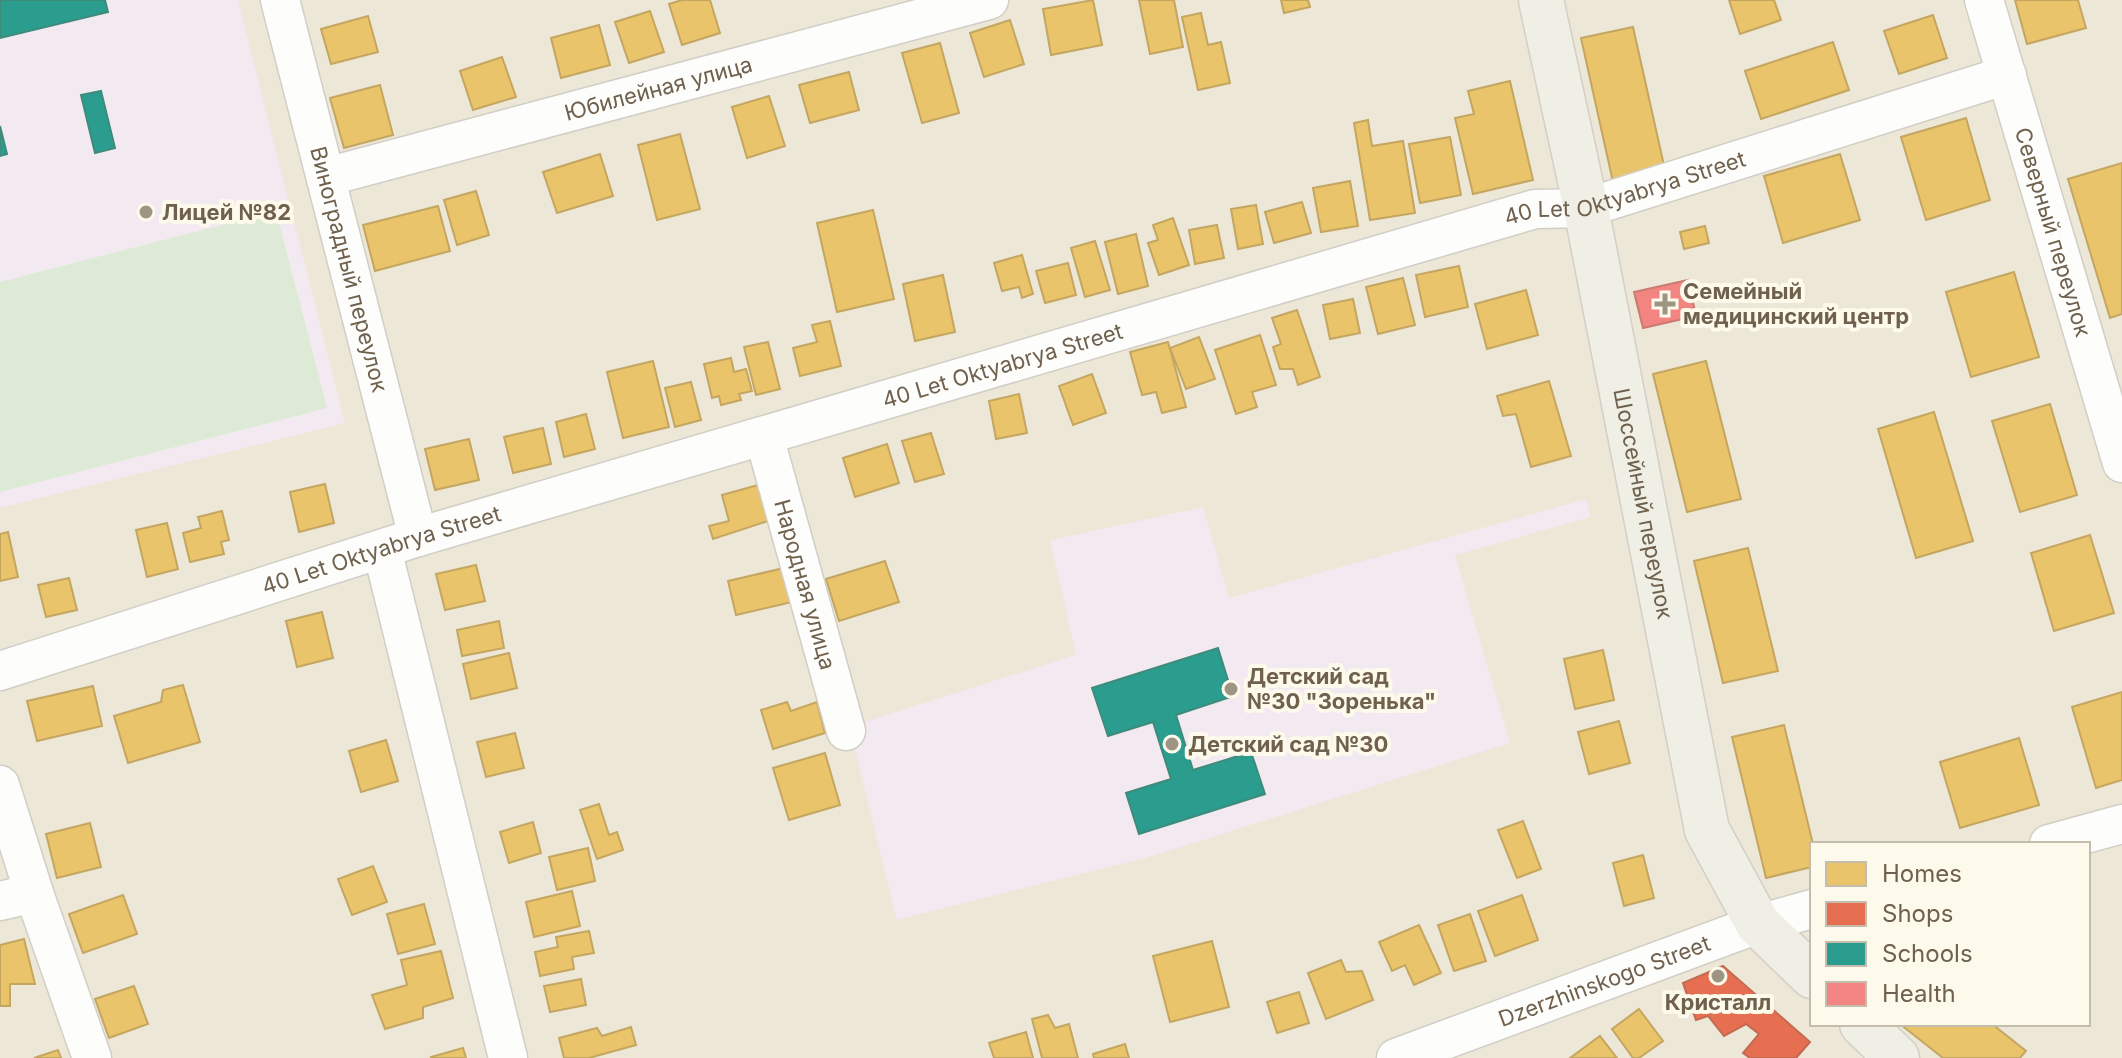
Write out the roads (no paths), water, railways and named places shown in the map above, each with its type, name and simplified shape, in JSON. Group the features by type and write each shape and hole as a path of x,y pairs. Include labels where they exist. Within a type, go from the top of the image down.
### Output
{"main road":[{"name":"Шоссейный переулок","path":"1541,0 1586,208 1707,830 1758,924 1810,974"},
{"path":"1864,1026 1897,1058"}],"street":[{"name":"Виноградный переулок","path":"280,0 418,537"},
{"name":"Юбилейная улица","path":"326,177 989,0"},
{"name":"Северный переулок","path":"1984,0 2122,463"},
{"name":"40 Let Oktyabrya Street","path":"0,671 418,537 1535,209 1586,208 2007,75"},
{"name":"Народная улица","path":"764,436 846,731"},
{"path":"382,549 508,1058"},
{"path":"0,785 17,897 92,1058"},
{"path":"2056,842 2122,824"},
{"name":"Dzerzhinskogo Street","path":"1396,1058 1758,924 1810,910"}],"place":[{"name":"Лицей №82","path":"146,212"},
{"name":"Семейный медицинский центр","path":"1665,304"},
{"name":"Детский сад №30 \"Зоренька\"","path":"1231,689"},
{"name":"Детский сад №30","path":"1172,744"},
{"name":"Кристалл","path":"1718,976"}]}
